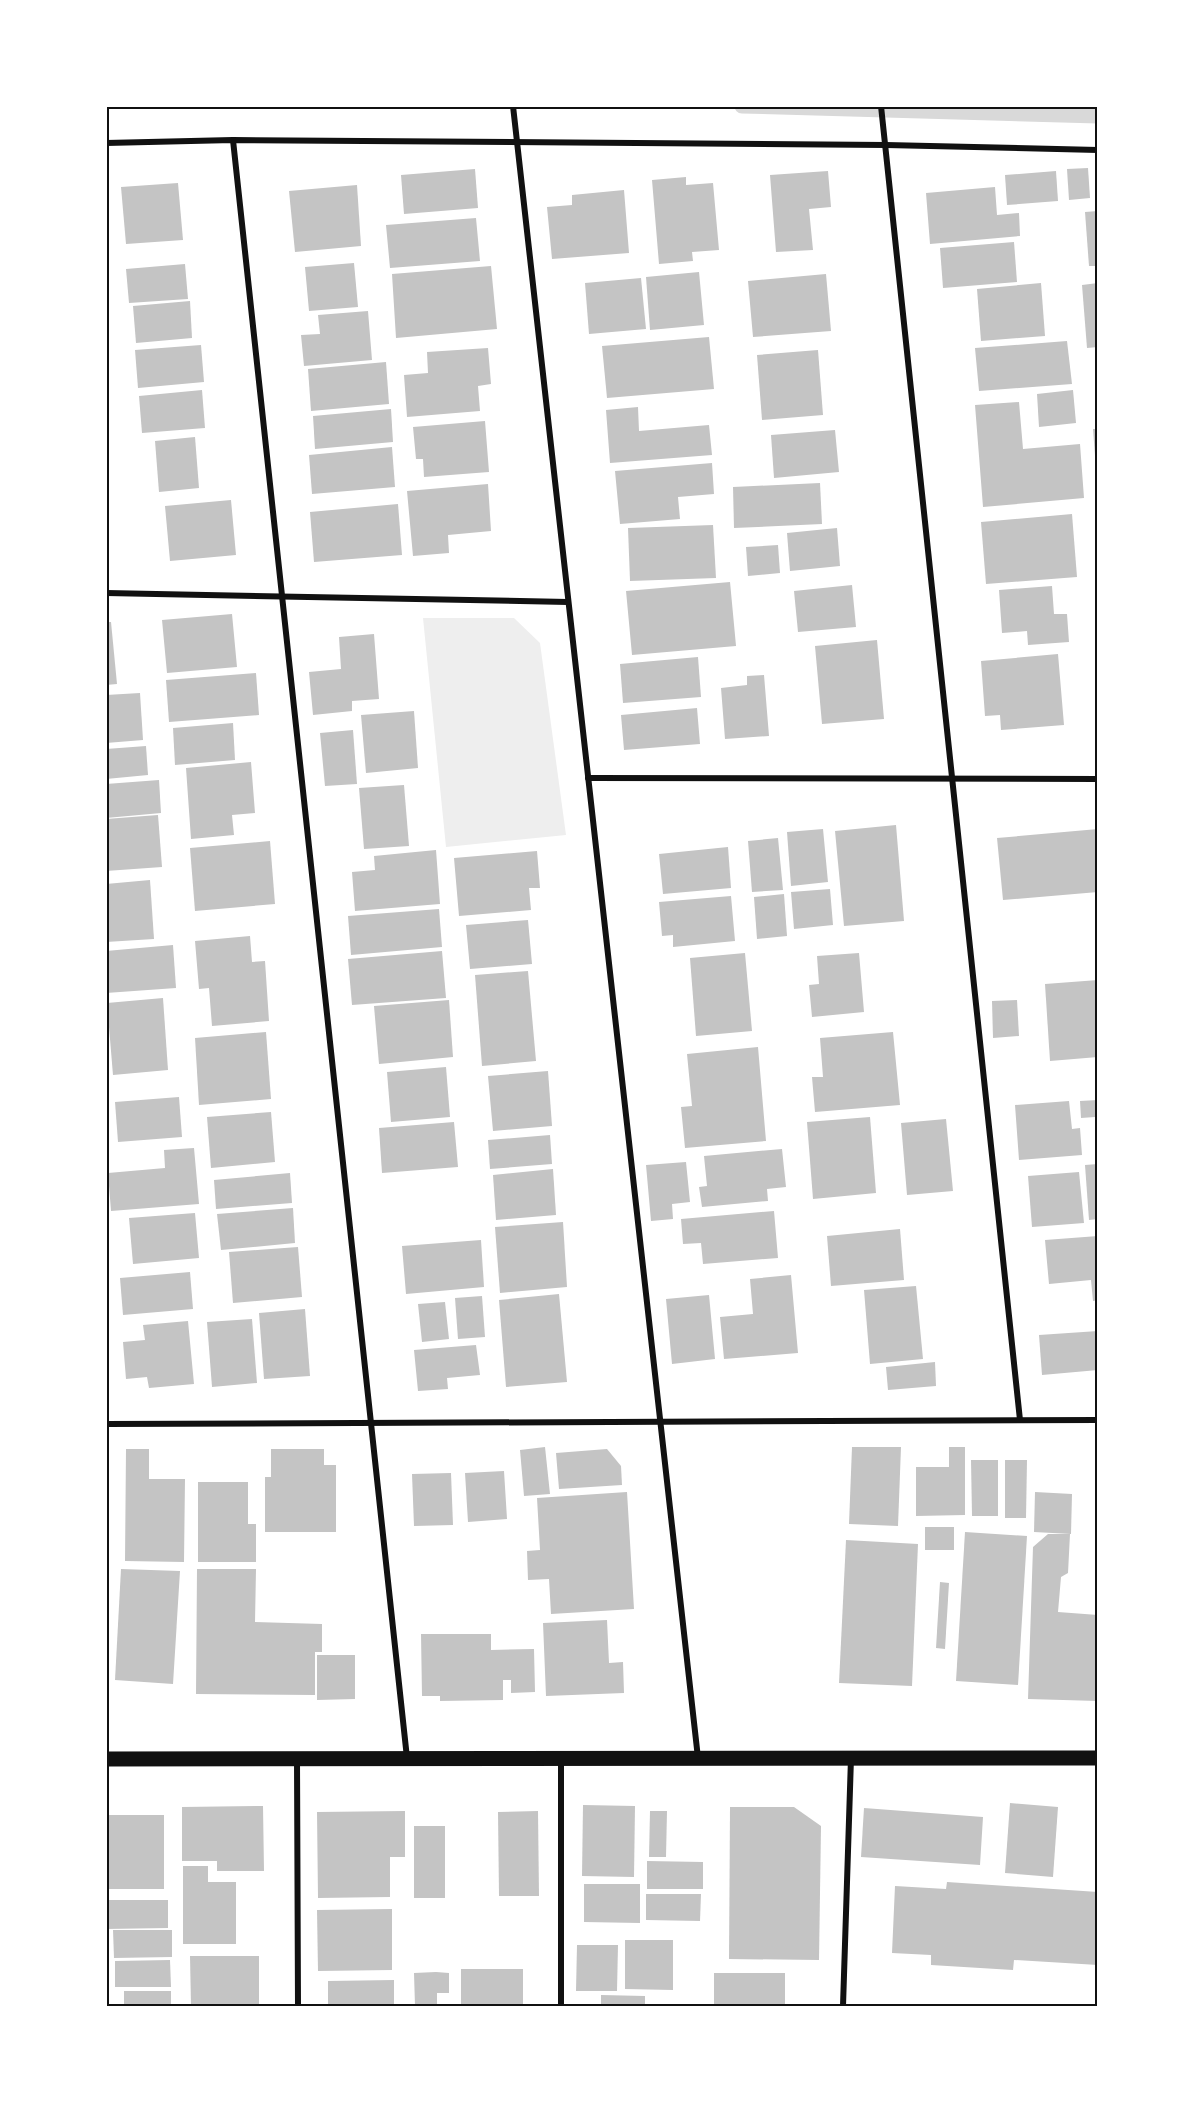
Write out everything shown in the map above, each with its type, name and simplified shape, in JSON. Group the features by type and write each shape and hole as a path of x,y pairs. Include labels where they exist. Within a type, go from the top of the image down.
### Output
{"main road":[{"path":"106,1759 1098,1758"}],"street":[{"path":"513,106 698,1758"},
{"path":"881,106 1020,1420"},
{"path":"233,140 407,1758"},
{"path":"106,143 233,140 517,144 886,145 1098,150"},
{"path":"106,593 568,602"},
{"path":"588,778 1098,779"},
{"path":"106,1424 1098,1420"},
{"path":"297,1758 298,2007"},
{"path":"561,1758 561,2007"},
{"path":"843,2007 851,1758"}],"shaded area":[{"path":"423,618 514,618 540,643 566,835 446,847"}],"building":[{"path":"1088,168 1090,198 1069,200 1067,169"},
{"path":"475,169 478,208 404,214 401,175"},
{"path":"828,171 831,207 809,209 813,250 776,252 770,175"},
{"path":"1056,171 1058,201 1007,205 1005,175"},
{"path":"686,177 686,185 713,183 719,250 692,252 693,261 659,264 652,180"},
{"path":"178,183 183,240 126,244 121,187"},
{"path":"357,185 361,246 295,252 289,191"},
{"path":"995,187 997,215 1019,213 1020,236 930,244 926,193"},
{"path":"624,190 629,253 552,259 547,207 572,205 572,195"},
{"path":"1098,211 1098,266 1089,266 1085,212"},
{"path":"476,218 480,261 390,268 386,225"},
{"path":"1014,242 1017,282 943,288 940,248"},
{"path":"354,263 358,307 309,311 305,267"},
{"path":"185,264 188,299 129,303 126,269"},
{"path":"491,266 497,329 396,338 392,274"},
{"path":"699,272 704,325 650,330 646,277"},
{"path":"826,274 831,331 753,337 748,281"},
{"path":"641,278 646,329 589,334 585,283"},
{"path":"1041,283 1045,336 981,341 977,289"},
{"path":"1098,283 1098,347 1087,348 1082,285"},
{"path":"190,301 192,338 136,343 133,306"},
{"path":"368,311 372,360 304,366 301,335 320,334 318,315"},
{"path":"709,337 714,389 607,398 602,346"},
{"path":"1067,341 1072,384 979,391 975,348"},
{"path":"201,345 204,382 138,388 135,350"},
{"path":"488,348 491,384 478,386 480,411 407,417 404,375 428,373 427,352"},
{"path":"818,350 823,415 762,420 757,355"},
{"path":"386,362 389,404 311,411 308,369"},
{"path":"202,390 205,428 142,433 139,396"},
{"path":"1073,390 1076,423 1039,427 1037,394"},
{"path":"1019,402 1023,449 1080,444 1084,498 983,507 975,405"},
{"path":"638,407 639,431 709,425 712,455 610,463 606,410"},
{"path":"391,409 393,442 315,449 313,416"},
{"path":"485,421 489,472 424,477 423,459 416,459 413,427"},
{"path":"1093,429 1098,429 1098,469 1096,469"},
{"path":"835,430 839,472 774,478 771,435"},
{"path":"195,437 199,488 159,492 155,441"},
{"path":"392,447 395,487 312,494 309,455"},
{"path":"712,463 714,494 678,497 680,519 620,524 615,471"},
{"path":"820,483 822,524 734,528 733,487"},
{"path":"488,484 491,531 448,535 449,553 413,556 407,491"},
{"path":"231,500 236,555 170,561 165,506"},
{"path":"398,504 402,555 314,562 310,512"},
{"path":"1072,514 1077,577 986,584 981,522"},
{"path":"713,525 716,578 630,581 628,528"},
{"path":"837,528 840,566 790,571 787,533"},
{"path":"778,545 780,573 748,576 746,547"},
{"path":"730,582 736,646 632,655 626,591"},
{"path":"852,585 856,627 798,632 794,591"},
{"path":"1052,586 1054,614 1067,614 1069,642 1028,645 1027,631 1002,633 999,590"},
{"path":"232,614 237,667 167,673 162,620"},
{"path":"106,622 111,622 117,684 106,685"},
{"path":"374,634 379,699 352,701 352,711 313,715 309,672 341,669 339,637"},
{"path":"877,640 884,719 822,724 815,646"},
{"path":"1058,654 1064,725 1001,730 1000,715 985,716 981,661"},
{"path":"698,657 701,697 623,703 620,664"},
{"path":"256,673 259,715 169,722 166,680"},
{"path":"764,675 769,736 725,739 721,688 747,685 747,676"},
{"path":"140,693 143,740 106,743 106,695"},
{"path":"697,708 700,744 624,750 621,715"},
{"path":"414,711 418,768 366,773 361,715"},
{"path":"233,723 235,760 175,765 173,728"},
{"path":"353,730 357,784 325,786 320,733"},
{"path":"146,746 148,775 106,779 106,749"},
{"path":"251,762 255,813 232,815 234,835 191,839 186,768"},
{"path":"159,780 161,813 106,818 106,784"},
{"path":"404,785 409,846 364,849 359,788"},
{"path":"158,815 162,867 106,871 106,819"},
{"path":"896,825 904,921 844,926 835,831"},
{"path":"823,829 828,882 791,886 787,832"},
{"path":"1098,829 1098,892 1003,900 997,838"},
{"path":"778,838 783,890 752,892 748,841"},
{"path":"270,841 275,904 195,911 190,848"},
{"path":"728,847 731,888 663,894 659,854"},
{"path":"436,850 440,904 355,911 352,872 375,870 374,856"},
{"path":"537,851 540,888 529,888 531,910 459,916 454,858"},
{"path":"150,880 154,939 106,942 106,884"},
{"path":"830,889 833,925 794,929 791,892"},
{"path":"784,894 787,936 757,939 754,897"},
{"path":"731,896 735,941 673,947 673,935 662,936 659,902"},
{"path":"439,909 442,947 351,955 348,916"},
{"path":"528,920 532,964 470,969 466,925"},
{"path":"250,936 252,962 265,961 269,1021 212,1026 209,988 199,989 195,941"},
{"path":"173,945 176,988 106,993 106,951"},
{"path":"442,951 446,998 352,1005 348,959"},
{"path":"745,953 752,1031 696,1036 690,958"},
{"path":"859,953 864,1012 812,1017 809,985 819,984 817,956"},
{"path":"528,971 536,1061 482,1066 475,975"},
{"path":"1098,980 1098,1057 1050,1061 1045,984"},
{"path":"163,998 168,1070 113,1075 107,1003"},
{"path":"449,1000 453,1057 379,1064 374,1006"},
{"path":"1017,1000 1019,1036 993,1038 992,1001"},
{"path":"266,1032 271,1099 199,1105 195,1038"},
{"path":"893,1032 900,1105 815,1112 812,1077 823,1077 820,1038"},
{"path":"758,1047 766,1141 685,1148 681,1107 692,1106 687,1054"},
{"path":"446,1067 450,1117 391,1122 387,1072"},
{"path":"548,1071 552,1126 493,1131 488,1076"},
{"path":"179,1097 182,1137 118,1142 115,1102"},
{"path":"1098,1100 1098,1126 1096,1126 1095,1117 1081,1118 1080,1101"},
{"path":"1069,1101 1072,1129 1080,1128 1082,1155 1019,1160 1015,1105"},
{"path":"271,1112 275,1162 211,1168 207,1117"},
{"path":"870,1117 876,1193 813,1199 807,1122"},
{"path":"946,1119 953,1191 907,1195 901,1123"},
{"path":"454,1122 458,1167 382,1173 379,1128"},
{"path":"550,1135 552,1164 490,1169 488,1140"},
{"path":"194,1148 199,1204 111,1211 108,1173 165,1168 164,1150"},
{"path":"782,1149 786,1187 767,1189 768,1201 702,1207 699,1187 707,1186 704,1156"},
{"path":"686,1162 690,1202 672,1204 673,1219 651,1221 646,1165"},
{"path":"1098,1164 1098,1219 1089,1220 1085,1165"},
{"path":"553,1169 556,1215 496,1220 493,1175"},
{"path":"1079,1172 1084,1223 1032,1227 1028,1176"},
{"path":"290,1173 292,1203 216,1209 214,1180"},
{"path":"293,1208 295,1243 221,1250 217,1214"},
{"path":"774,1211 778,1258 703,1264 701,1243 683,1244 681,1219"},
{"path":"195,1213 199,1258 133,1264 129,1218"},
{"path":"563,1222 567,1287 500,1293 495,1227"},
{"path":"900,1229 904,1280 831,1286 827,1236"},
{"path":"1098,1236 1098,1300 1093,1301 1091,1280 1049,1284 1045,1240"},
{"path":"481,1240 484,1287 406,1294 402,1246"},
{"path":"298,1247 302,1297 233,1303 229,1252"},
{"path":"190,1272 193,1309 123,1315 120,1278"},
{"path":"791,1275 798,1353 724,1359 720,1317 753,1314 750,1279"},
{"path":"916,1286 923,1359 870,1364 864,1290"},
{"path":"559,1294 567,1382 506,1387 499,1300"},
{"path":"709,1295 715,1359 672,1364 666,1299"},
{"path":"482,1296 485,1337 458,1339 455,1298"},
{"path":"445,1302 449,1339 422,1342 418,1304"},
{"path":"305,1309 310,1376 264,1379 259,1313"},
{"path":"252,1319 257,1383 212,1387 207,1322"},
{"path":"188,1321 194,1384 149,1388 147,1377 126,1379 123,1342 145,1340 143,1325"},
{"path":"1098,1331 1098,1370 1042,1375 1039,1335"},
{"path":"476,1345 480,1375 447,1378 448,1389 418,1391 414,1350"},
{"path":"935,1362 936,1386 888,1390 886,1367"},
{"path":"545,1447 550,1494 524,1496 520,1450"},
{"path":"852,1447 901,1447 898,1526 849,1524"},
{"path":"949,1447 965,1447 965,1515 916,1516 916,1467 949,1467"},
{"path":"126,1449 149,1449 149,1479 185,1479 184,1562 125,1561"},
{"path":"271,1449 324,1449 324,1465 336,1465 336,1532 265,1532 265,1477 271,1477"},
{"path":"607,1449 621,1466 622,1485 559,1489 556,1453"},
{"path":"971,1460 998,1460 998,1516 972,1516"},
{"path":"1005,1460 1027,1460 1026,1518 1005,1518"},
{"path":"504,1471 507,1519 468,1522 465,1473"},
{"path":"451,1473 453,1525 414,1526 412,1474"},
{"path":"198,1482 248,1482 248,1524 256,1524 256,1562 198,1562"},
{"path":"627,1492 634,1609 551,1614 549,1579 528,1580 527,1551 540,1550 537,1498"},
{"path":"1035,1492 1072,1494 1071,1534 1034,1532"},
{"path":"925,1527 954,1527 954,1550 925,1550"},
{"path":"965,1532 1027,1536 1018,1685 956,1681"},
{"path":"1048,1534 1070,1534 1068,1573 1061,1577 1058,1612 1098,1615 1098,1701 1028,1699 1033,1547"},
{"path":"846,1540 918,1544 912,1686 839,1683"},
{"path":"121,1569 180,1571 173,1684 115,1680"},
{"path":"197,1569 256,1569 255,1622 322,1624 322,1652 315,1652 315,1695 196,1694"},
{"path":"940,1582 949,1583 945,1649 936,1648"},
{"path":"607,1620 609,1663 623,1662 624,1693 546,1696 543,1623"},
{"path":"421,1634 491,1634 491,1650 534,1649 535,1692 511,1693 511,1680 503,1680 503,1700 440,1701 440,1696 422,1696"},
{"path":"317,1655 355,1655 355,1699 317,1700"},
{"path":"1010,1803 1058,1807 1053,1877 1005,1873"},
{"path":"583,1805 635,1806 634,1877 582,1876"},
{"path":"263,1806 264,1871 217,1871 217,1861 182,1861 182,1807"},
{"path":"730,1807 794,1807 821,1826 819,1960 729,1959"},
{"path":"864,1808 983,1817 980,1865 861,1857"},
{"path":"405,1811 405,1857 390,1857 390,1897 318,1898 317,1812"},
{"path":"538,1811 539,1896 499,1896 498,1812"},
{"path":"650,1811 667,1811 666,1857 649,1857"},
{"path":"106,1815 164,1815 164,1889 106,1889"},
{"path":"414,1826 445,1826 445,1898 414,1898"},
{"path":"647,1861 703,1862 703,1889 647,1889"},
{"path":"183,1866 208,1866 208,1882 236,1882 236,1944 183,1944"},
{"path":"947,1882 1098,1892 1098,1965 1014,1960 1013,1970 931,1965 931,1955 892,1953 895,1886 946,1889"},
{"path":"584,1884 640,1884 640,1923 584,1922"},
{"path":"646,1894 701,1894 700,1921 646,1920"},
{"path":"106,1900 168,1900 168,1928 106,1929"},
{"path":"392,1909 392,1970 318,1971 317,1910"},
{"path":"113,1930 172,1930 172,1957 114,1958"},
{"path":"625,1940 673,1940 673,1990 625,1989"},
{"path":"577,1945 618,1945 617,1991 576,1991"},
{"path":"190,1956 259,1956 259,2006 191,2006"},
{"path":"170,1960 171,1987 115,1987 115,1961"},
{"path":"461,1969 523,1969 523,2006 461,2006"},
{"path":"414,1973 449,1973 449,1993 437,1993 437,2006 415,2006"},
{"path":"714,1973 785,1973 785,2006 714,2006"},
{"path":"394,1980 394,2006 328,2006 328,1981"},
{"path":"124,1991 171,1991 171,2006 124,2006"},
{"path":"601,1995 645,1996 645,2006 601,2006"}],"waterway":[{"path":"742,106 1098,116"}]}
